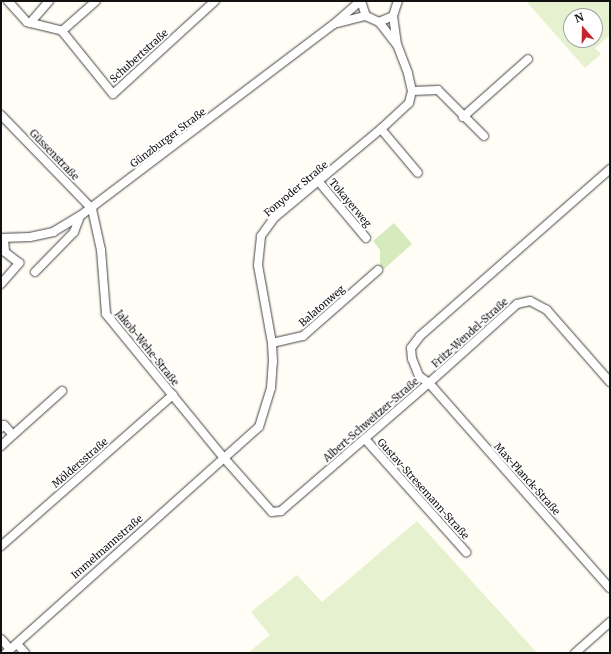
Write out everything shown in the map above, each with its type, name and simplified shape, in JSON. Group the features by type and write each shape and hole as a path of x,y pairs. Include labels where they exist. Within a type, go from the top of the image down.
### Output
{"street":[{"path":"8,1 30,23 62,31 96,1"},
{"path":"30,23 49,1"},
{"name":"Schubertstraße","path":"62,31 113,94 215,1"},
{"path":"360,1 366,16 379,22 397,45"},
{"name":"Günzburger Straße","path":"3,238 30,237 53,232 92,209 334,24 360,1"},
{"path":"398,1 393,16 397,45 411,81 412,91 438,90 463,117 484,136"},
{"name":"Günzburger Straße","path":"334,24 366,16"},
{"path":"379,22 393,16"},
{"path":"463,117 528,59"},
{"name":"Fonyoder Straße","path":"224,458 259,427 271,388 272,343 258,265 261,236 274,218 319,182 404,109 412,91"},
{"name":"Güssenstraße","path":"1,115 92,209"},
{"path":"381,129 418,173"},
{"name":"Albert-Schweitzer-Straße","path":"224,458 267,508 272,512 281,511 430,383 420,376 412,359 411,348 420,336 610,169"},
{"name":"Tokayerweg","path":"319,182 366,238"},
{"name":"Jakob-Wehe-Straße","path":"92,209 102,250 106,314 224,458"},
{"path":"35,272 74,232 80,216"},
{"path":"1,284 19,263 5,252 3,238"},
{"name":"Balatonweg","path":"272,343 303,336 378,270"},
{"name":"Fritz-Wendel-Straße","path":"430,383 517,304 530,300 547,310 610,382"},
{"name":"Max-Planck-Straße","path":"430,383 610,588"},
{"path":"1,446 62,391"},
{"name":"Möldersstraße","path":"1,546 173,395"},
{"path":"1,428 4,425 13,435"},
{"name":"Gustav-Stresemann-Straße","path":"365,440 466,552"},
{"name":"Immelmannstraße","path":"11,648 224,458"},
{"path":"575,653 610,622"},
{"path":"1,639 11,648 25,653"}],"green space":[{"path":"526,1 610,1 610,35 603,41 603,8 563,8 563,43"},
{"path":"567,48 595,48 601,54 585,68"},
{"path":"394,223 412,244 384,269 380,265 380,250 373,241"},
{"path":"417,521 537,653 248,653 270,635 251,612 297,575 322,602"}]}
